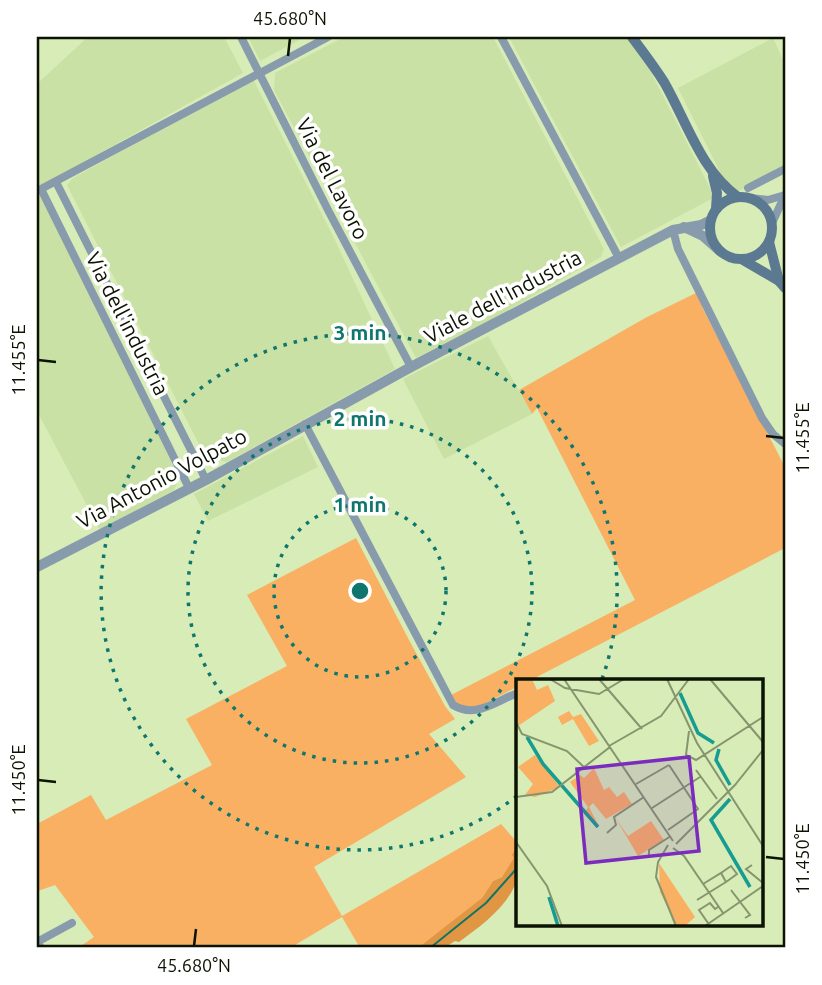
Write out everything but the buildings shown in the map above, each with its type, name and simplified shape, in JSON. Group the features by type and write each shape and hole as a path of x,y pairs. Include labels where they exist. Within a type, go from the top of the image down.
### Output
{"main road":[{"path":"632,37 663,81 712,173 724,187 745,194 765,207 772,223 769,242 782,284"},
{"path":"712,173 717,193 716,209 711,220 711,238 728,257 743,260 782,284"},
{"path":"716,209 730,199 745,194"},
{"path":"743,260 758,254 769,242"}],"street":[{"name":"Via del Lavoro","path":"242,37 328,211 411,367"},
{"path":"64,199 49,207 41,189 328,37"},
{"path":"502,37 619,258"},
{"path":"745,194 785,169"},
{"name":"Via dell'industria","path":"56,182 206,480"},
{"path":"745,194 768,200 785,195"},
{"path":"772,223 785,195"},
{"name":"Via dell'industria","path":"49,207 189,488"},
{"name":"Viale dell'Industria","path":"305,424 678,228 701,225 711,220"},
{"path":"721,252 703,236 678,228 678,249 762,418 785,444"},
{"path":"305,424 453,705 471,712 516,693"},
{"name":"Via Antonio Volpato","path":"37,567 206,480 305,424"},
{"path":"41,948 37,942 71,924"}],"shaded area":[{"path":"88,37 224,37 243,73 39,187 179,478 174,490 100,530 37,411 37,84"},
{"path":"248,37 305,37 260,61"},
{"path":"344,37 493,37 604,249 601,257 482,325 416,358 274,90 275,73"},
{"path":"509,37 633,37 713,198 621,247"},
{"path":"773,38 785,64 785,165 739,191 727,186 678,88"},
{"path":"253,79 334,238 395,369 227,462 205,456 67,185 73,178"},
{"path":"698,292 703,309 785,467 785,548 533,679 516,679 516,688 472,710 460,709 451,695 635,600 537,408 532,414 519,390 647,317"},
{"path":"488,336 532,414 444,459 403,379"},
{"path":"303,436 318,467 208,521 194,494"},
{"path":"356,538 445,706 455,719 429,734 466,777 314,867 342,916 501,824 516,841 515,858 502,877 493,881 469,911 418,948 360,948 342,917 290,948 78,948 94,937 55,885 38,891 37,889 37,824 91,795 106,820 212,765 186,719 287,666 247,595"},
{"path":"516,849 515,886 495,913 459,942 455,941 444,948 418,948 482,898 493,881 502,877 514,858 512,855"}],"waterway":[{"path":"430,948 486,903 516,869"}]}
